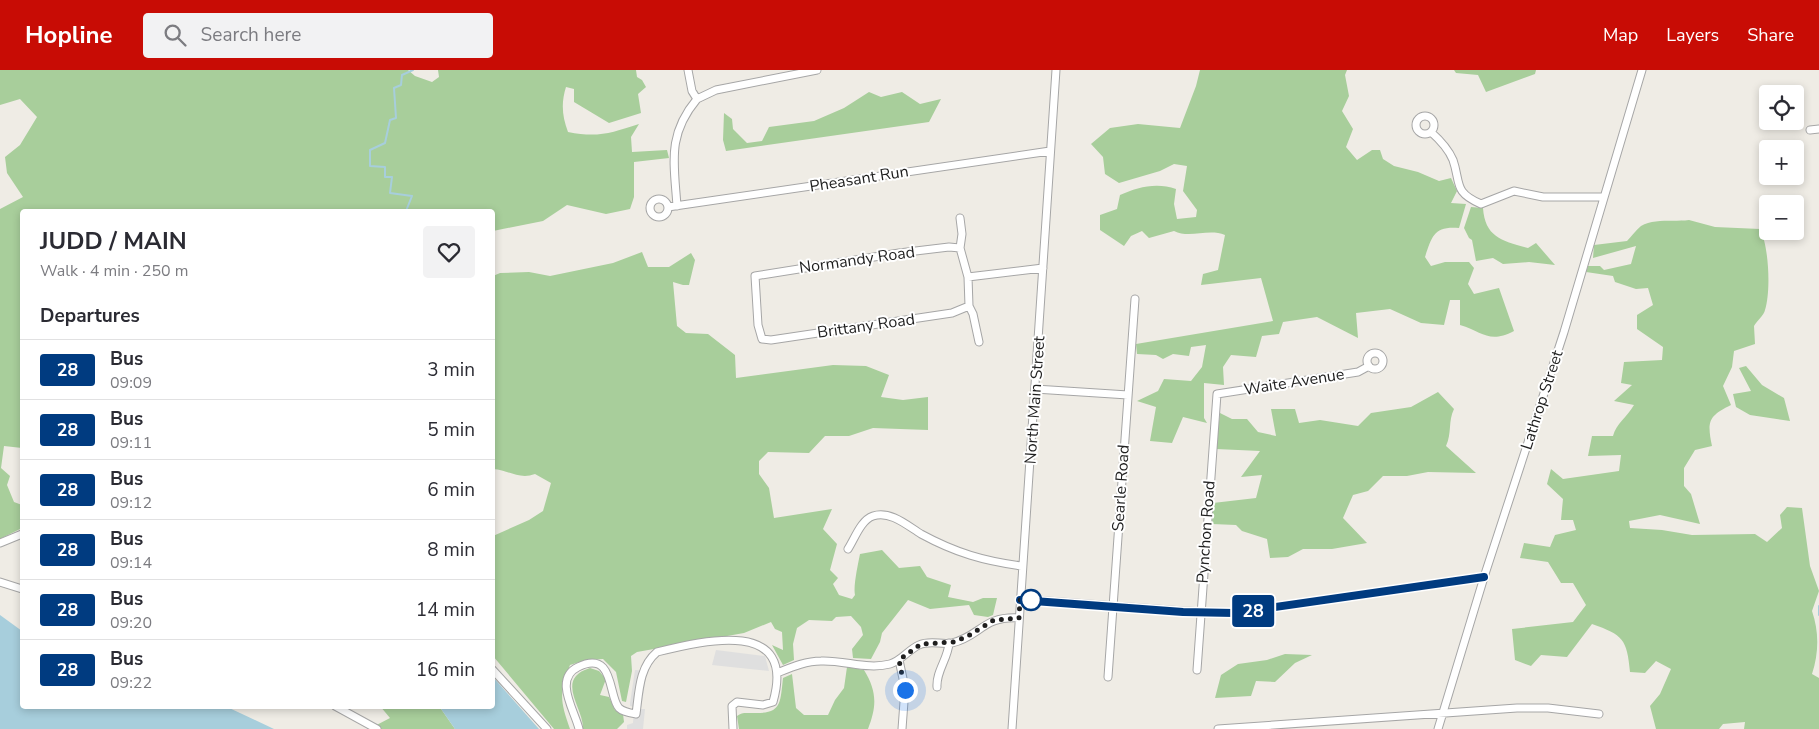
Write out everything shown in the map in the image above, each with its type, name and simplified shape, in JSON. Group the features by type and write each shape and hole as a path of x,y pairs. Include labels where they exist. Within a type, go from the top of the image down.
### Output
{"street":[{"path":"688,70 692,91 697,98"},
{"path":"677,206 674,157 675,138 679,125 697,98 716,90 817,70"},
{"name":"North Main Street","path":"1012,729 1056,70"},
{"name":"Lathrop Street","path":"1438,729 1484,577 1564,332 1642,70"},
{"path":"1810,130 1819,129"},
{"path":"1431,132 1446,146 1453,162 1459,189 1467,198 1481,204 1514,191 1542,197 1604,198"},
{"name":"Pheasant Run","path":"668,207 1050,151"},
{"path":"960,218 962,234 960,248 968,277 969,306 979,342"},
{"name":"Normandy Road","path":"762,338 758,325 755,276 949,246 960,248"},
{"path":"968,277 1043,268"},
{"name":"Searle Road","path":"1108,676 1135,299"},
{"name":"Brittany Road","path":"762,338 784,338 952,313 969,306"},
{"name":"Waite Avenue","path":"1217,394 1350,374 1369,366"},
{"path":"1035,389 1128,395"},
{"name":"Pynchon Road","path":"1196,670 1217,394"},
{"path":"848,549 865,521 874,515 889,516 899,519 921,534 966,556 1022,566"},
{"path":"0,543 20,535"},
{"path":"1020,600 1201,612 1256,611 1484,577"},
{"path":"0,582 20,588"},
{"path":"777,672 800,664 820,661 874,666 899,660 921,644 949,643 968,636 994,620 1019,618"},
{"path":"579,729 568,697 566,682 572,671 585,664 595,665 605,670 611,679 617,706 623,711 636,714 643,670 650,657 657,652 737,640 752,642 762,646 772,657 777,672 773,702 763,705 738,702 732,706 733,729"},
{"path":"937,687 938,679 948,653 949,643"},
{"path":"899,660 905,688 902,729"},
{"path":"495,672 547,729"},
{"path":"1218,729 1534,708 1599,714"},
{"path":"340,709 377,729"}],"green space":[{"path":"0,70 408,70 415,76 432,82 439,77 438,70 636,70 637,77 642,80 646,87 638,94 641,113 609,123 574,102 574,89 566,87 563,110 568,132 588,135 604,134 639,124 631,137 632,152 667,150 669,158 634,162 634,197 630,209 606,214 567,205 543,221 495,231 495,209 20,209 20,448 4,446 1,468 10,476 7,485 14,502 20,504 20,529 0,539 0,209 23,197 7,173 5,157 20,145 37,117 20,99 0,105"},
{"path":"1200,70 1347,70 1345,75 1349,96 1342,111 1353,129 1346,147 1357,160 1372,150 1380,150 1383,159 1394,166 1418,172 1439,181 1451,178 1457,191 1451,203 1466,204 1459,228 1444,229 1435,234 1425,257 1431,266 1445,262 1469,262 1474,268 1468,284 1474,294 1499,288 1514,331 1498,337 1492,337 1460,325 1460,300 1450,300 1444,325 1421,323 1390,309 1356,313 1358,338 1317,317 1283,322 1279,334 1262,336 1256,357 1231,355 1223,367 1224,385 1204,383 1204,418 1207,423 1183,417 1172,443 1150,441 1156,407 1137,401 1158,391 1164,379 1191,381 1202,367 1206,345 1191,347 1189,356 1173,354 1163,359 1156,355 1137,354 1136,344 1273,321 1261,278 1201,285 1203,274 1218,270 1225,235 1219,233 1186,234 1174,231 1149,238 1142,231 1131,236 1124,246 1100,230 1100,215 1117,209 1120,195 1147,186 1162,186 1176,189 1174,204 1177,219 1196,217 1197,210 1183,191 1187,166 1174,164 1160,171 1119,183 1105,174 1103,157 1091,144 1110,128 1138,124 1180,128"},
{"path":"1454,70 1536,70 1535,74 1486,92 1478,75 1456,73"},
{"path":"869,92 881,97 902,92 920,104 941,99 929,122 726,151 723,140 724,113 732,119 733,129 747,143 762,141 769,127 814,121 844,108"},
{"path":"1471,207 1483,208 1487,226 1496,236 1510,243 1528,248 1536,243 1555,265 1529,262 1503,264 1493,258 1476,261 1472,240 1464,228"},
{"path":"1689,220 1715,227 1759,229 1759,240 1764,240 1767,257 1767,302 1762,316 1754,326 1755,344 1734,351 1732,367 1723,386 1731,405 1714,416 1711,421 1712,446 1695,450 1684,468 1684,486 1691,494 1700,524 1660,515 1629,521 1630,528 1662,530 1692,535 1755,534 1767,542 1782,528 1780,515 1787,507 1802,508 1810,566 1819,591 1812,611 1817,642 1812,674 1819,678 1819,729 1744,729 1745,722 1723,724 1719,729 1656,729 1650,706 1660,694 1671,669 1656,661 1645,673 1630,672 1627,652 1622,640 1617,635 1592,624 1567,657 1541,655 1531,666 1515,660 1512,629 1573,622 1586,605 1573,583 1561,583 1548,562 1520,558 1524,543 1550,547 1555,535 1576,530 1573,520 1561,520 1563,499 1547,484 1551,469 1563,479 1619,471 1621,455 1588,456 1592,436 1613,436 1634,405 1614,401 1632,385 1621,383 1624,362 1662,360 1663,347 1637,329 1637,315 1653,305 1648,288 1636,289 1615,282 1613,276 1586,272 1588,266 1600,266 1604,270 1631,264 1636,246 1593,258 1594,245 1627,241 1641,226 1652,222"},
{"path":"642,252 648,267 669,267 691,253 695,260 689,285 673,282 677,326 686,333 708,334 735,355 736,378 833,365 866,366 889,375 881,397 903,400 928,397 928,430 873,428 849,436 825,436 809,453 768,452 759,461 759,474 769,488 774,518 832,509 823,529 837,544 830,570 838,578 833,584 839,595 852,599 855,595 855,581 860,554 882,550 899,568 920,566 927,577 951,585 948,597 973,602 983,598 997,598 993,615 988,617 974,615 969,605 930,609 908,600 882,633 880,642 871,659 853,658 852,649 863,635 861,627 851,616 836,617 832,621 809,620 797,628 793,644 794,660 783,665 772,645 783,650 782,632 775,629 771,622 744,633 637,652 631,656 632,671 626,702 622,701 616,672 603,659 586,660 570,665 564,683 562,697 570,729 554,729 495,658 495,535 529,520 543,511 551,483 535,474 524,476 495,469 495,275 500,273 529,272 550,276 613,263"},
{"path":"1746,366 1762,385 1784,398 1790,421 1750,415 1736,407 1733,394 1751,391 1739,368"},
{"path":"1438,392 1454,409 1446,446 1476,473 1428,472 1407,476 1383,476 1368,491 1353,495 1343,518 1367,543 1332,549 1303,549 1288,557 1270,558 1267,539 1242,531 1236,525 1212,524 1213,503 1256,498 1262,475 1241,477 1260,451 1216,449 1220,413 1232,419 1247,419 1258,432 1276,436 1271,409 1295,409 1299,423 1320,420 1358,426 1371,413 1411,407"},
{"path":"1285,654 1312,655 1295,663 1275,682 1256,681 1251,696 1215,698 1221,675 1238,664 1267,660"},
{"path":"847,667 864,670 871,685 874,706 868,729 739,729 737,716 744,713 769,712 778,706 783,678 792,674 796,708 804,715 828,715 835,700 844,688"},
{"path":"590,668 599,671 606,679 600,695 609,697 615,710 623,714 624,722 617,729 583,729 572,687 574,679 579,673"},
{"path":"382,709 441,709 455,729 369,729 390,718"}],"shaded area":[{"path":"716,650 765,656 769,671 712,665"},
{"path":"635,670 647,671 641,709 645,709 643,729 627,729 627,725 633,723 634,707 630,706 630,703"}],"water":[{"path":"0,615 20,630 20,709 231,709 274,729 0,729"},
{"path":"495,679 539,729 455,729 441,709 495,709"}],"waterway":[{"path":"407,209 412,196 390,193 392,177 385,177 385,167 370,166 370,150 385,143 390,120 396,118 394,88 401,85 402,75 413,70"},
{"path":"1819,606 1819,615"}],"bus line":[{"name":"28","path":"1020,600 1183,612 1234,613 1484,577"}],"route":[{"path":"905,690 899,660 911,650 931,642 949,643 958,641 994,620 1019,618 1020,600 1039,601 1031,600"}]}
